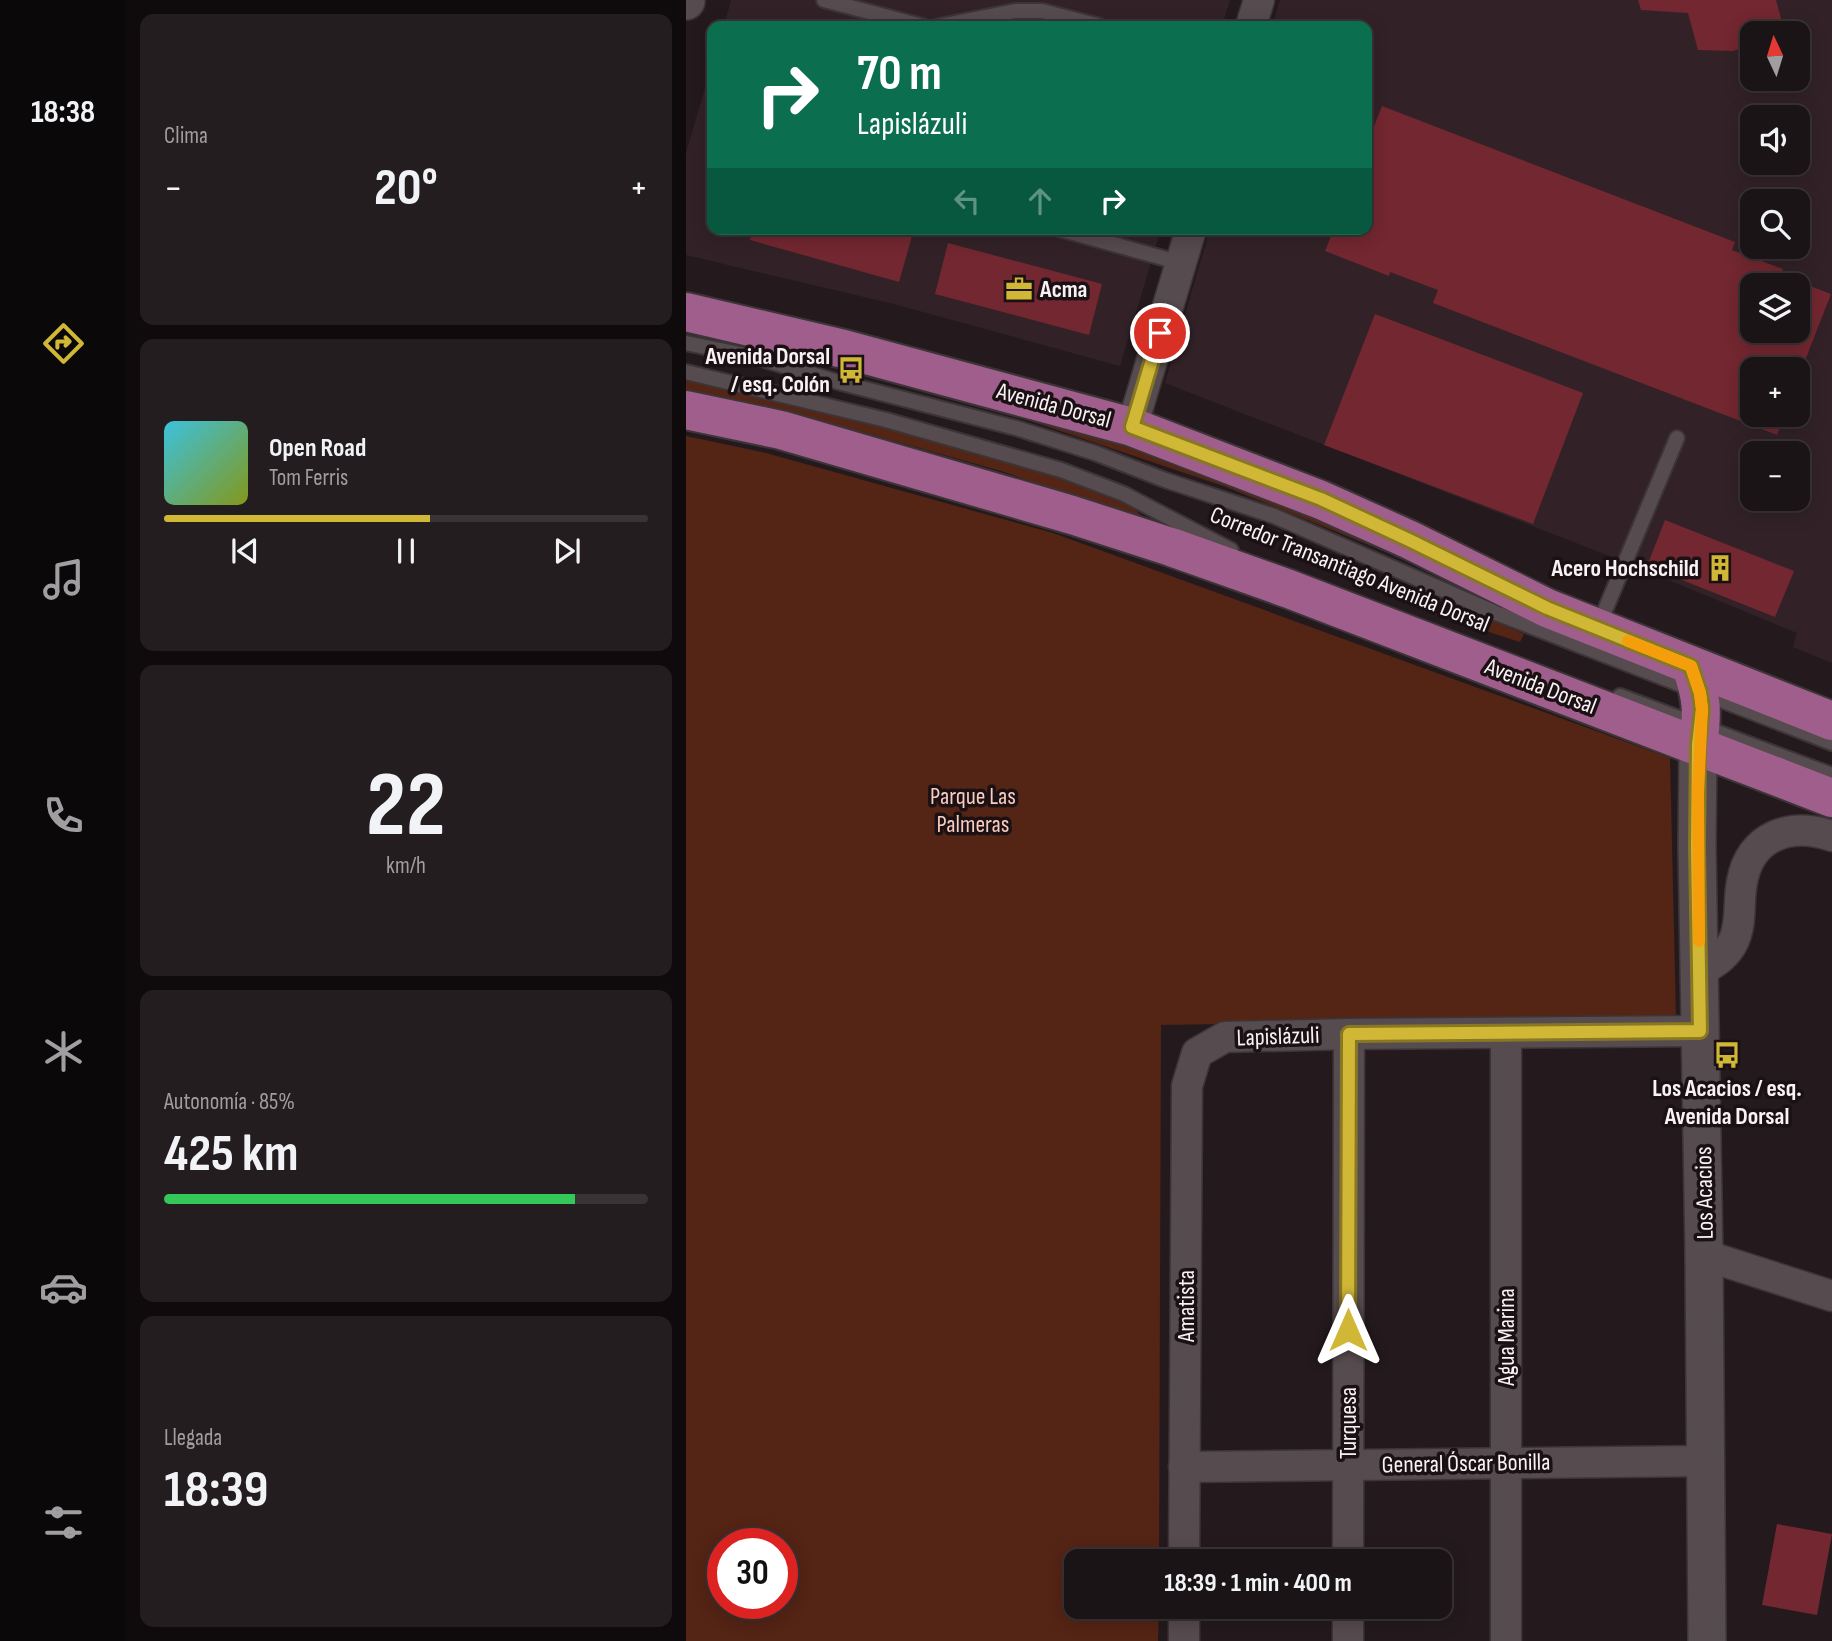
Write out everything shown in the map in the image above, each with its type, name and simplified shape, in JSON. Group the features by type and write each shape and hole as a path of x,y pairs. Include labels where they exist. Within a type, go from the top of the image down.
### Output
{"main road":[{"name":"Avenida Dorsal","path":"686,312 844,349 1132,427 1321,499 1547,608 1598,629 1698,707 1832,798"},
{"name":"Avenida Dorsal","path":"686,410 781,430 1072,515 1289,589 1698,707 1832,721"}],"street":[{"path":"1253,21 1259,0"},
{"path":"1132,427 1189,235"},
{"name":"Los Acacios","path":"1698,707 1697,846 1707,1641"},
{"path":"1699,972 1724,957 1735,939 1745,868 1763,843 1785,831 1798,829 1832,835"},
{"name":"Lapislázuli","path":"1197,1053 1225,1037 1700,1031"},
{"name":"Agua Marina","path":"1506,1033 1506,1641"},
{"name":"Turquesa","path":"1348,1549 1349,1034"},
{"name":"Amatista","path":"1184,1549 1187,1086 1197,1053"},
{"path":"1704,1255 1832,1296"},
{"name":"General Óscar Bonilla","path":"1184,1466 1705,1461"},
{"path":"1184,1619 1184,1641"},
{"path":"1348,1619 1348,1641"}],"lane":[{"path":"824,0 903,21"},
{"path":"964,21 1015,11 1042,11 1081,21"},
{"path":"1081,235 1181,263"},
{"name":"Corredor Transantiago Avenida Dorsal","path":"686,343 755,357 838,382 1016,428 1274,516 1496,613 1698,707 1832,775"},
{"name":"Corredor Transantiago Avenida Dorsal","path":"686,372 886,420 1061,470 1124,494 1246,557"},
{"path":"1598,629 1677,438"},
{"name":"Corredor Transantiago Avenida Dorsal","path":"1607,692 1698,707 1832,743"}],"shaded area":[{"path":"731,0 1230,0 1224,21 725,21"},
{"path":"1280,0 1832,0 1832,663 1793,647 1797,633 1625,562 1165,383 1208,235 1372,235 1372,21 1274,21"},
{"path":"707,81 707,235 1159,235 1120,366 894,304 686,255 686,153"}],"green space":[{"path":"686,378 850,416 1024,465 1133,507 1146,521 1001,471 816,419 686,392"},
{"path":"1014,405 1086,425 1400,547 1396,556 1226,487 1010,414"},
{"name":"Parque Las Palmeras","path":"686,436 766,453 1053,533 1670,758 1676,1017 1161,1025 1159,1549 1064,1549 1064,1619 1159,1619 1158,1641 686,1641"},
{"path":"1428,594 1524,634 1520,642 1420,610"}],"building":[{"path":"1638,0 1776,0 1782,21 1740,21 1740,49 1698,50 1688,13 1641,10"},
{"path":"1382,106 1735,242 1732,250 1740,253 1740,259 1756,259 1783,269 1782,273 1740,273 1740,343 1810,343 1810,286 1831,294 1806,357 1740,357 1740,421 1433,303 1438,290 1390,272 1389,276 1325,251 1332,235 1372,235 1372,131"},
{"path":"751,235 912,235 899,282 750,240"},
{"name":"Acma","path":"948,243 1102,284 1089,335 935,294"},
{"path":"1375,314 1583,393 1533,524 1324,445"},
{"path":"1756,427 1780,427 1777,435"},
{"name":"Acero Hochschild","path":"1665,520 1794,571 1775,617 1647,566"},
{"path":"1777,1524 1832,1534 1817,1615 1762,1605"}],"slow traffic":[{"path":"1628,641 1691,666 1700,693 1702,709 1698,745 1697,846 1699,941"}],"place":[{"name":"Acma","path":"1019,289"},
{"name":"Avenida Dorsal / esq. Colón","path":"851,370"},
{"name":"Acero Hochschild","path":"1720,568"},
{"name":"Los Acacios / esq. Avenida Dorsal","path":"1727,1055"}],"route":[{"path":"1160,333 1132,427 1321,499 1547,608 1691,666 1700,693 1702,709 1698,745 1697,846 1700,1031 1349,1034 1348,1330"}]}
